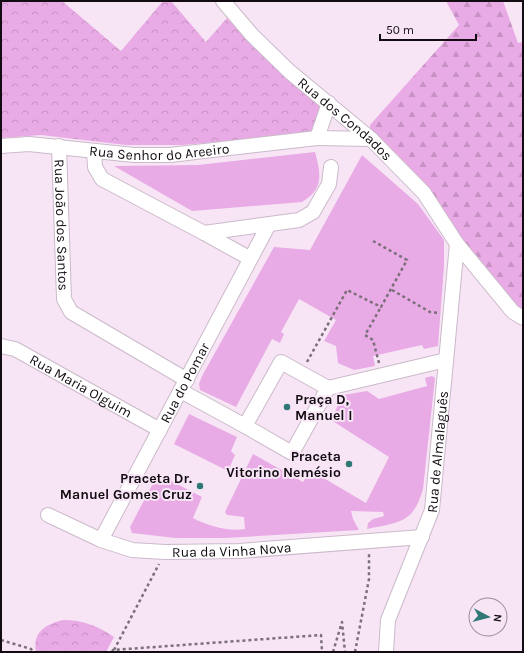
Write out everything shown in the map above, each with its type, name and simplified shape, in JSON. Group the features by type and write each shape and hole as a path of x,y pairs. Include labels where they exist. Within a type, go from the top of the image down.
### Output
{"street":[{"name":"Rua dos Condados","path":"223,1 252,35 290,72 371,139 424,193 457,244 513,312 523,318"},
{"path":"317,138 329,103"},
{"name":"Rua Senhor do Areeiro","path":"1,146 29,144 134,155 170,155 317,138 371,139"},
{"name":"Rua João dos Santos","path":"59,146 64,299 71,312 245,426 292,453 328,388"},
{"path":"94,151 95,167 102,179 249,258"},
{"path":"204,233 268,226 299,220 313,212 329,184 331,167"},
{"name":"Rua do Pomar","path":"101,540 184,386 249,258 268,226"},
{"name":"Rua de Almalaguês","path":"386,652 388,620 432,510 457,244"},
{"name":"Rua Maria Olguim","path":"1,346 15,349 160,430"},
{"path":"245,426 281,362 328,388 446,360"},
{"name":"Rua da Vinha Nova","path":"48,515 101,540 132,550 165,552 238,551 422,537"}],"path":[{"path":"372,241 407,260 392,290 365,335 373,340 378,358"},
{"path":"301,373 347,290 381,307"},
{"path":"392,290 430,312 443,313"},
{"path":"355,652 369,579 369,541"},
{"path":"113,651 165,552"},
{"path":"334,652 342,622 345,652"},
{"path":"113,651 321,635 322,652"},
{"path":"1,640 31,649 33,652"}],"green space":[{"path":"1,1 62,1 121,51 163,1 171,1 206,42 227,18 259,51 323,104 312,134 182,145 126,145 41,135 1,138"},
{"path":"446,1 503,1 518,43 523,42 523,318 371,139 370,125 459,25"},
{"path":"315,152 319,167 319,180 314,192 302,202 192,211 114,166 198,165"},
{"path":"362,155 418,204 444,240 444,266 438,346 424,349 422,345 373,356 375,366 354,370 338,363 336,346 324,341 336,320 299,299 281,332 284,334 280,343 272,339 236,407 200,390 199,384 202,376 274,247 310,250"},
{"path":"432,376 435,378 423,489 415,509 403,520 388,525 367,529 368,523 373,519 384,516 383,512 351,511 353,519 359,530 225,538 175,538 132,533 130,527 158,474 202,497 193,518 205,524 219,528 232,530 245,529 244,517 227,515 225,512 253,454 303,482 310,470 366,503 389,457 331,420 343,395 367,391 379,399 427,386 425,378"},
{"path":"189,414 237,437 231,451 235,455 228,471 174,444"},
{"path":"63,620 90,624 114,637 106,652 36,652 35,645 38,634 51,624"}],"place":[{"name":"Praça D, Manuel I","path":"287,407"},
{"name":"Praceta Vitorino Nemésio","path":"349,464"},
{"name":"Praceta Dr. Manuel Gomes Cruz","path":"200,486"}]}
